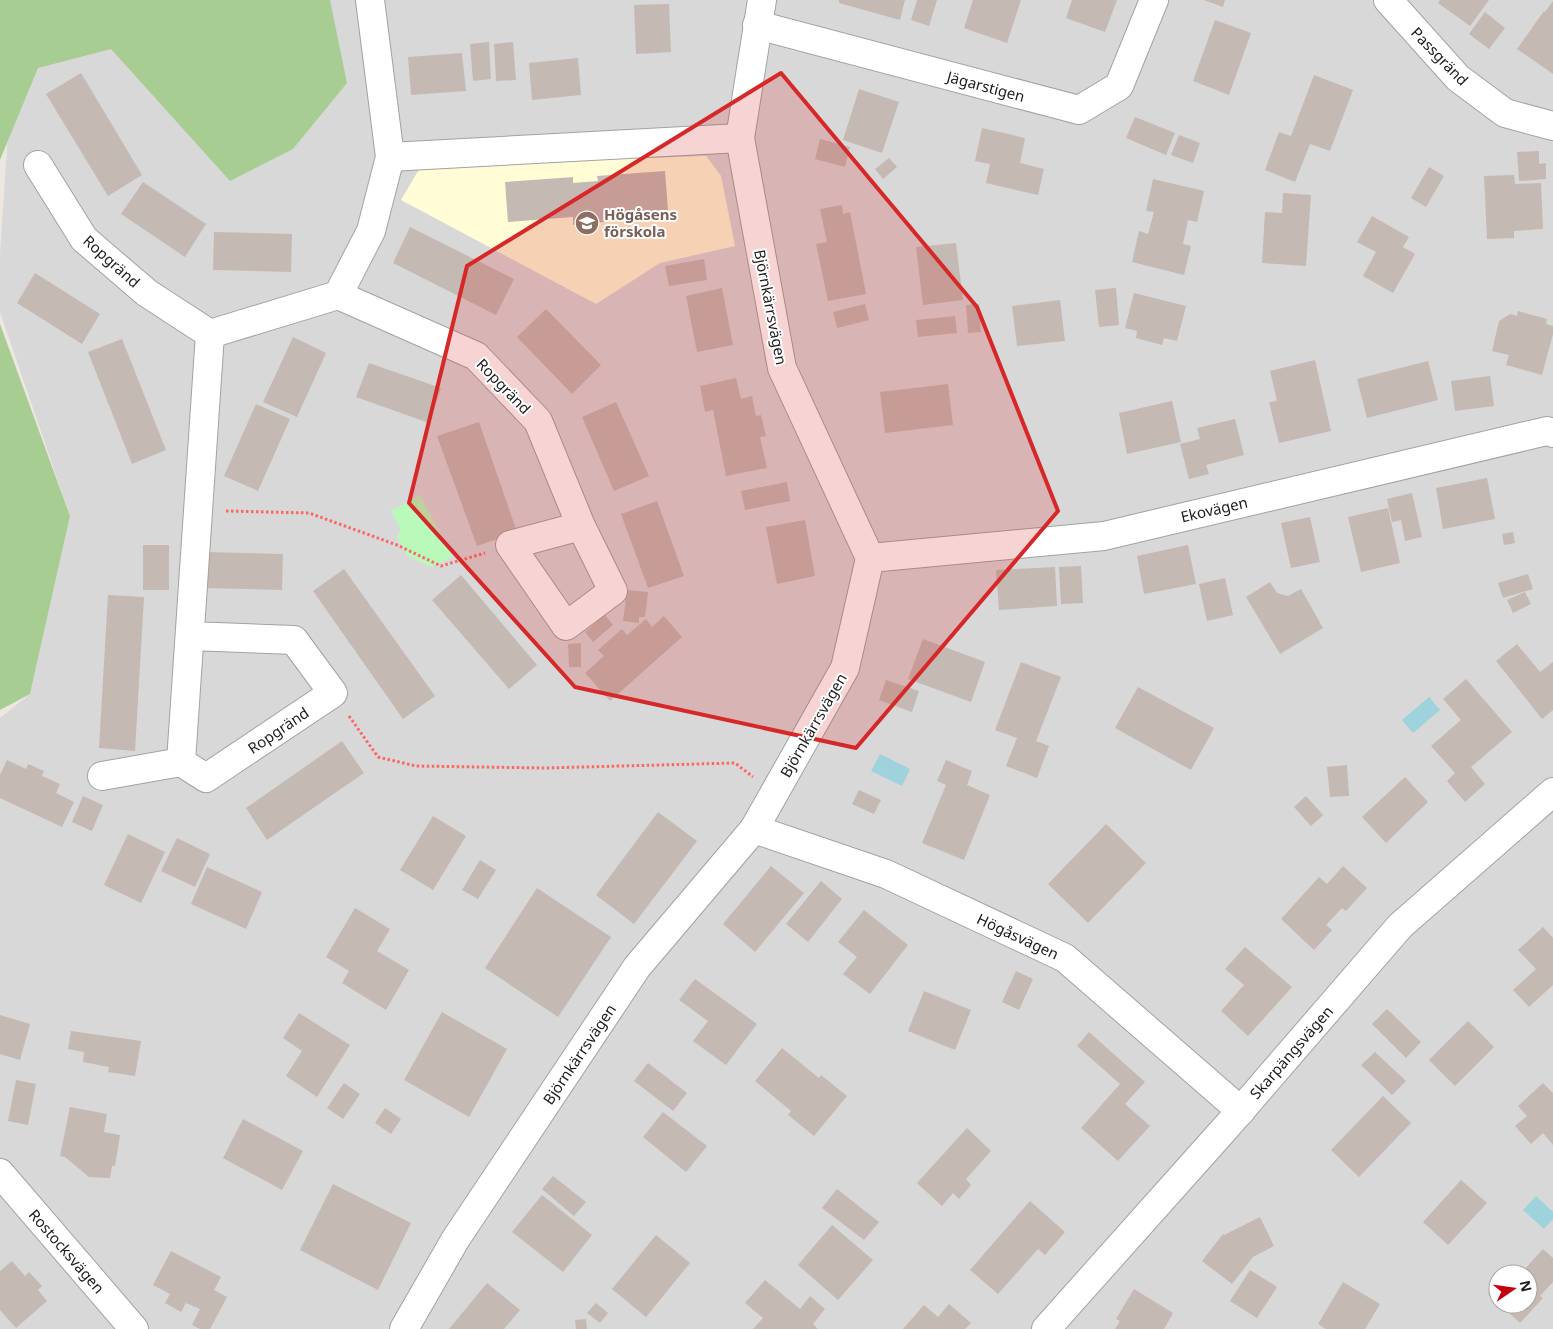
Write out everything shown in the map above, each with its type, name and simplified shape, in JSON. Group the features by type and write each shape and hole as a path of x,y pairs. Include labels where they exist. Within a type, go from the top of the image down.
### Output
{"street":[{"path":"102,776 181,762 210,334 338,295 371,231 390,157 370,0"},
{"name":"Jägarstigen","path":"760,13 1079,110 1119,86 1154,0"},
{"name":"Passgränd","path":"1388,0 1458,78 1504,113 1553,126"},
{"name":"Björnkärrsvägen","path":"404,1329 455,1240 638,967 754,829 845,668 870,558 782,368 740,138 760,13"},
{"path":"390,157 740,138"},
{"name":"Ropgränd","path":"38,165 84,239 147,293 210,334"},
{"name":"Ropgränd","path":"338,295 476,356 538,421 581,526 613,592 566,626 510,545"},
{"name":"Ekovägen","path":"870,558 1104,536 1546,431 1553,434"},
{"path":"510,545 581,526"},
{"path":"190,636 294,640 333,693"},
{"name":"Ropgränd","path":"181,762 206,778 333,693"},
{"name":"Skarpängsvägen","path":"1046,1329 1241,1111 1400,926 1553,792"},
{"name":"Högåsvägen","path":"754,829 886,874 1065,958 1241,1111"},
{"name":"Rostocksvägen","path":"0,1173 134,1329"}],"path":[{"path":"198,510 309,513 397,545 441,566 510,545"},
{"path":"333,693 378,757 416,766 545,768 735,762 774,793"}],"highlighted area":[{"path":"781,73 977,307 1058,511 856,748 575,687 409,503 467,266"}],"shaded area":[{"path":"17,0 1553,0 1553,1329 0,1329 0,718 30,694 70,516 0,312 0,254"},
{"name":"Högåsens förskola","path":"706,156 721,176 735,246 660,263 596,304 401,200 421,166"}],"green space":[{"path":"0,0 330,0 347,83 293,149 230,181 111,49 38,68 0,160"},
{"path":"0,324 70,516 30,694 0,710"},
{"path":"420,495 452,557 431,567 408,556 397,537 401,530 391,511"}],"water":[{"path":"1429,697 1440,710 1413,733 1402,720"},
{"path":"880,754 910,769 902,786 871,771"},
{"path":"1536,1196 1553,1212 1553,1219 1544,1229 1523,1210"}],"building":[{"path":"839,0 905,0 900,20 839,3"},
{"path":"917,0 937,0 929,26 911,20"},
{"path":"973,0 1021,0 1007,43 964,28"},
{"path":"1072,0 1117,0 1105,32 1066,18"},
{"path":"1204,0 1225,0 1223,7"},
{"path":"1440,0 1489,0 1470,26 1438,3"},
{"path":"1553,1 1553,74 1517,49"},
{"path":"669,4 671,52 636,54 634,5"},
{"path":"1485,12 1505,28 1489,49 1469,34"},
{"path":"1215,20 1251,33 1229,95 1193,81"},
{"path":"489,42 491,79 473,81 470,44"},
{"path":"513,42 516,80 496,81 494,44"},
{"path":"462,53 466,91 411,95 408,57"},
{"path":"578,58 581,95 532,100 529,63"},
{"path":"81,73 142,175 108,196 46,94"},
{"path":"1314,75 1353,90 1330,151 1310,144 1295,182 1265,170 1279,132 1291,136"},
{"path":"859,89 899,102 882,153 843,140"},
{"path":"1135,117 1175,133 1166,155 1126,138"},
{"path":"982,128 1025,138 1020,163 1044,169 1038,195 986,183 990,164 975,161"},
{"path":"1179,135 1200,143 1193,163 1171,155"},
{"path":"820,139 850,147 845,167 815,159"},
{"path":"1539,151 1539,164 1546,163 1546,179 1519,181 1517,152"},
{"path":"889,158 897,167 883,179 875,169"},
{"path":"1429,167 1444,176 1426,207 1411,198"},
{"path":"665,171 668,210 605,215 605,222 573,225 573,217 508,222 505,182 573,177 573,183 598,181 597,176"},
{"path":"1514,175 1515,184 1541,183 1543,229 1514,231 1514,238 1487,239 1484,176"},
{"path":"1153,179 1204,191 1197,222 1188,220 1183,244 1191,246 1184,275 1132,262 1139,231 1148,234 1154,212 1146,211"},
{"path":"143,182 206,224 185,257 121,214"},
{"path":"1283,193 1311,195 1306,266 1262,263 1265,212 1282,213"},
{"path":"842,205 843,214 850,212 866,294 828,301 816,244 827,242 820,209"},
{"path":"1372,216 1409,237 1403,247 1415,254 1393,293 1363,276 1376,252 1357,242"},
{"path":"410,227 514,279 496,315 393,263"},
{"path":"214,232 292,234 291,272 213,270"},
{"path":"956,243 963,300 923,305 916,247"},
{"path":"704,259 707,280 669,286 665,266"},
{"path":"35,273 100,314 82,344 17,303"},
{"path":"722,288 733,345 697,352 686,296"},
{"path":"1116,288 1119,325 1099,327 1095,290"},
{"path":"1134,293 1186,306 1177,341 1164,338 1162,345 1136,338 1137,331 1125,328"},
{"path":"1060,300 1065,341 1017,346 1012,306"},
{"path":"865,304 869,320 837,328 833,312"},
{"path":"979,304 981,332 968,333 966,305"},
{"path":"546,309 601,365 572,394 517,337"},
{"path":"1518,311 1547,319 1546,324 1553,326 1553,334 1542,375 1506,365 1509,355 1492,351 1499,321 1510,314 1517,316"},
{"path":"955,316 957,333 918,337 916,320"},
{"path":"293,337 326,353 297,417 263,402"},
{"path":"122,339 166,450 132,464 88,352"},
{"path":"1315,360 1331,431 1279,443 1269,402 1277,401 1270,371"},
{"path":"1428,361 1438,400 1367,418 1357,379"},
{"path":"369,363 441,388 429,423 356,397"},
{"path":"1490,376 1494,406 1455,411 1451,381"},
{"path":"736,378 741,399 752,396 756,416 761,415 766,436 760,437 767,468 726,476 713,410 705,412 700,386"},
{"path":"948,384 953,425 885,433 880,392"},
{"path":"1172,401 1181,442 1127,454 1119,413"},
{"path":"616,402 649,476 614,491 582,417"},
{"path":"256,404 290,419 258,491 224,476"},
{"path":"1235,419 1244,455 1206,465 1209,474 1189,479 1180,444 1200,439 1197,428"},
{"path":"479,422 517,532 477,546 437,436"},
{"path":"1487,478 1495,519 1443,529 1436,488"},
{"path":"787,482 790,501 745,510 741,491"},
{"path":"1412,493 1422,537 1405,541 1401,520 1392,522 1387,499"},
{"path":"657,501 684,576 648,588 621,514"},
{"path":"1388,508 1400,563 1361,572 1348,517"},
{"path":"1310,517 1320,562 1291,568 1281,523"},
{"path":"805,520 815,576 777,584 766,527"},
{"path":"1513,532 1515,543 1504,545 1502,534"},
{"path":"143,545 169,545 169,590 143,590"},
{"path":"1188,545 1196,584 1144,594 1137,556"},
{"path":"204,552 283,554 282,590 203,588"},
{"path":"1081,566 1083,603 1061,604 1059,567"},
{"path":"1055,567 1057,606 999,610 996,570"},
{"path":"344,569 435,696 403,719 313,591"},
{"path":"1528,574 1533,589 1503,598 1498,583"},
{"path":"461,575 537,665 509,689 432,600"},
{"path":"1225,578 1233,615 1207,621 1199,584"},
{"path":"1270,582 1277,593 1288,596 1301,589 1323,628 1280,654 1246,597"},
{"path":"627,590 648,592 645,617 639,617 639,623 623,621"},
{"path":"1525,592 1531,604 1513,613 1507,600"},
{"path":"108,595 144,597 135,751 99,748"},
{"path":"605,615 613,625 593,642 585,632"},
{"path":"664,616 682,637 610,701 585,673 604,656 598,650 622,629 627,635 646,619 652,627"},
{"path":"923,639 985,662 971,702 908,679"},
{"path":"581,643 581,667 569,667 568,644"},
{"path":"1517,644 1540,672 1553,662 1553,710 1542,719 1496,661"},
{"path":"1021,662 1061,677 1036,741 1049,746 1037,778 1006,766 1017,738 995,730"},
{"path":"1466,679 1512,732 1471,767 1485,784 1465,802 1447,781 1455,773 1431,746 1461,720 1443,699"},
{"path":"886,680 919,691 912,712 879,700"},
{"path":"1138,687 1214,728 1191,770 1115,728"},
{"path":"342,741 364,773 267,840 246,808"},
{"path":"7,760 26,769 28,764 44,771 42,776 60,784 56,793 74,802 62,827 0,798 0,775"},
{"path":"946,760 972,771 967,785 990,795 964,860 922,843 946,785 937,781"},
{"path":"1347,765 1349,796 1330,797 1327,767"},
{"path":"1405,777 1428,802 1386,843 1362,817"},
{"path":"859,790 881,800 874,814 852,804"},
{"path":"83,796 103,805 92,831 72,822"},
{"path":"1306,796 1323,815 1311,826 1294,807"},
{"path":"658,812 697,841 634,924 596,895"},
{"path":"433,816 466,836 433,890 400,870"},
{"path":"1106,824 1146,863 1088,923 1048,884"},
{"path":"128,834 165,852 141,903 104,885"},
{"path":"177,838 210,854 195,887 161,871"},
{"path":"480,860 496,870 478,899 462,890"},
{"path":"771,866 804,893 755,952 723,924"},
{"path":"1343,866 1367,888 1346,911 1342,908 1326,925 1332,930 1314,950 1281,919 1319,877 1327,884"},
{"path":"207,867 262,892 246,929 191,904"},
{"path":"821,881 842,899 808,942 786,924"},
{"path":"537,888 611,937 558,1017 485,968"},
{"path":"355,908 390,929 377,951 409,970 386,1010 342,983 349,971 326,957"},
{"path":"864,910 908,945 870,994 843,974 857,957 838,942"},
{"path":"1543,927 1553,938 1553,985 1529,1007 1513,990 1536,969 1518,950"},
{"path":"1245,947 1292,987 1248,1036 1221,1011 1244,985 1225,969"},
{"path":"1016,971 1033,979 1019,1010 1002,1002"},
{"path":"695,979 757,1024 726,1065 693,1041 708,1021 679,1000"},
{"path":"924,991 971,1010 955,1050 908,1031"},
{"path":"1387,1009 1421,1042 1406,1058 1372,1024"},
{"path":"442,1012 507,1049 469,1117 404,1080"},
{"path":"299,1013 350,1045 317,1097 286,1076 302,1051 283,1038"},
{"path":"0,1015 30,1024 20,1060 0,1054"},
{"path":"1468,1021 1494,1047 1455,1086 1429,1060"},
{"path":"71,1031 141,1041 135,1076 108,1072 109,1067 83,1062 84,1052 68,1049"},
{"path":"1089,1032 1145,1082 1125,1104 1150,1126 1118,1161 1081,1128 1120,1084 1077,1046"},
{"path":"782,1048 819,1078 821,1075 847,1096 814,1136 788,1115 791,1111 755,1081"},
{"path":"1375,1052 1406,1081 1392,1095 1361,1065"},
{"path":"648,1063 687,1093 673,1111 634,1081"},
{"path":"16,1080 36,1084 28,1125 8,1121"},
{"path":"344,1083 360,1094 343,1119 327,1108"},
{"path":"1543,1083 1553,1093 1553,1145 1543,1133 1531,1144 1515,1126 1527,1116 1518,1106"},
{"path":"1383,1096 1411,1123 1359,1177 1331,1150"},
{"path":"70,1107 107,1114 104,1132 120,1135 115,1166 112,1166 110,1178 89,1177 65,1157 60,1156"},
{"path":"385,1108 401,1119 391,1134 375,1123"},
{"path":"663,1112 707,1146 686,1172 643,1137"},
{"path":"243,1119 303,1151 282,1190 223,1158"},
{"path":"967,1128 991,1151 966,1179 971,1185 959,1199 953,1193 942,1206 917,1183"},
{"path":"553,1176 586,1202 574,1216 542,1189"},
{"path":"1461,1180 1487,1203 1448,1245 1423,1222"},
{"path":"333,1184 411,1223 378,1290 300,1250"},
{"path":"837,1189 879,1222 864,1240 822,1208"},
{"path":"542,1195 592,1235 563,1272 512,1232"},
{"path":"1030,1201 1065,1232 1045,1255 1038,1249 998,1294 970,1270"},
{"path":"1260,1217 1274,1246 1253,1257 1232,1284 1202,1261 1223,1234"},
{"path":"832,1225 873,1260 838,1300 798,1265"},
{"path":"656,1235 690,1263 646,1317 612,1289"},
{"path":"1543,1249 1553,1258 1553,1282 1540,1296 1543,1298 1538,1303 1538,1264 1529,1264"},
{"path":"171,1251 221,1277 214,1290 227,1297 210,1329 200,1329 192,1325 200,1309 186,1303 181,1312 165,1303 170,1294 153,1285"},
{"path":"12,1261 25,1276 29,1272 42,1286 38,1290 47,1301 16,1328 0,1310 0,1271"},
{"path":"1250,1270 1277,1287 1257,1318 1230,1301"},
{"path":"765,1280 800,1309 810,1296 825,1309 813,1324 818,1329 753,1329 763,1318 745,1303"},
{"path":"1343,1282 1380,1304 1365,1329 1326,1329 1318,1324"},
{"path":"487,1283 520,1310 504,1329 449,1329"},
{"path":"1134,1289 1173,1313 1164,1329 1115,1329 1120,1321 1116,1319"},
{"path":"596,1303 608,1313 600,1323 587,1313"},
{"path":"949,1304 971,1323 965,1329 903,1329 924,1305 938,1317"},
{"path":"1510,1314 1528,1314 1520,1323"},
{"path":"586,1319 587,1329 576,1329 575,1320"}],"place":[{"name":"Högåsens förskola","path":"587,223"}]}
